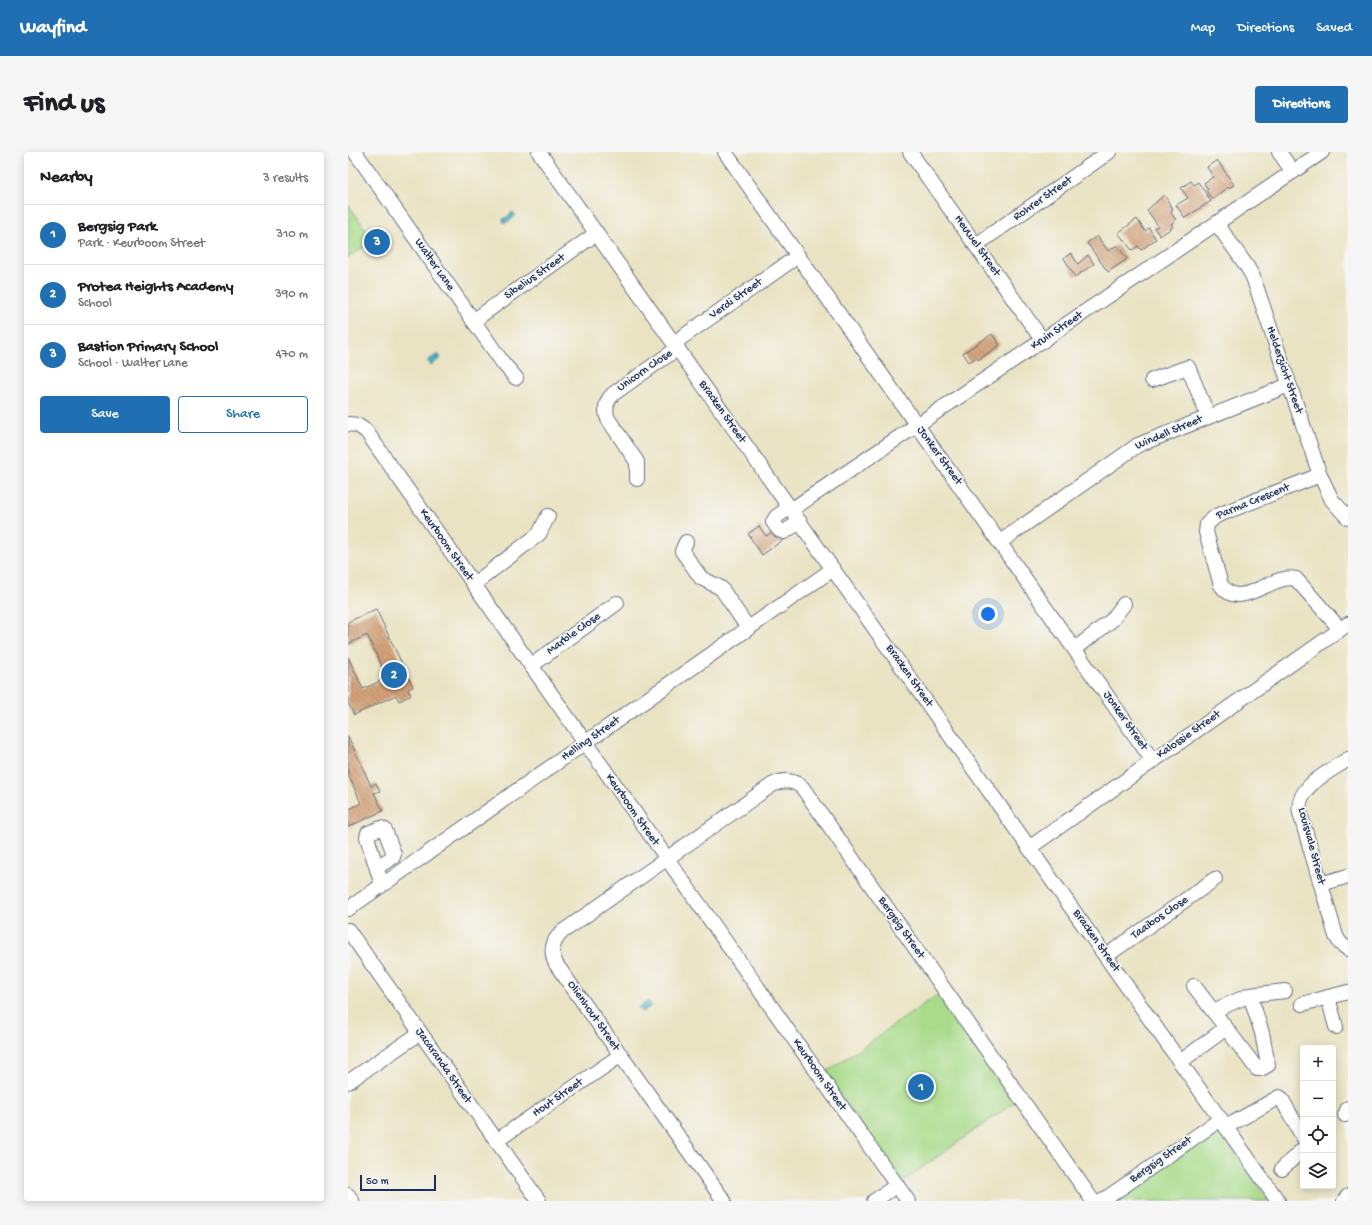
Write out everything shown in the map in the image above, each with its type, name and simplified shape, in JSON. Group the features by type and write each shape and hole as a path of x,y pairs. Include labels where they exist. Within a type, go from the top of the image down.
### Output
{"street":[{"name":"Walter Lane","path":"355,152 473,321 516,378"},
{"name":"Bracken Street","path":"539,152 1278,1201"},
{"name":"Jonker Street","path":"725,152 1153,761"},
{"name":"Heuwel Street","path":"910,152 1043,341"},
{"name":"Rohrer Street","path":"976,245 1109,152"},
{"path":"1279,152 1293,172"},
{"name":"Kruin Street","path":"800,522 784,532 779,530 774,522 776,517 917,426 1218,224 1322,152"},
{"name":"Helderzicht Street","path":"1218,224 1250,270 1320,475 1330,495 1348,518"},
{"name":"Sibelius Street","path":"473,321 597,234"},
{"name":"Verdi Street","path":"676,346 798,256"},
{"name":"Unicorn Close","path":"638,479 637,462 608,419 606,412 607,402 613,394 676,346"},
{"path":"1152,380 1188,367 1208,416"},
{"name":"Windell Street","path":"1000,542 1133,447 1289,385"},
{"name":"Keurboom Street","path":"350,424 362,427 366,431 908,1201"},
{"name":"Parma Crescent","path":"1320,475 1216,516 1207,524 1206,532 1221,585 1227,592 1240,595 1293,578 1344,626"},
{"path":"474,584 539,534 548,516"},
{"path":"686,542 682,551 701,578 721,588 748,628"},
{"name":"Helling Street","path":"348,909 833,569"},
{"name":"Marble Close","path":"531,666 617,603"},
{"path":"1075,649 1112,620 1124,604"},
{"name":"Kalossie Street","path":"1030,848 1344,626"},
{"name":"Louisvale Street","path":"1348,759 1308,788 1299,799 1300,813 1338,940 1348,948"},
{"name":"Bergsig Street","path":"667,859 776,783 791,781 802,787 1093,1201"},
{"name":"Olienhout Street","path":"667,859 562,932 553,946 553,955 556,964 724,1201"},
{"path":"376,867 382,885"},
{"path":"1321,884 1348,876"},
{"name":"Taaibos Close","path":"1106,956 1215,880"},
{"name":"Jacaranda Street","path":"348,930 539,1201"},
{"path":"1194,986 1256,1069 1261,1069 1267,1067 1269,1062 1250,995"},
{"path":"1213,1011 1250,995 1285,990"},
{"path":"1302,1004 1348,992"},
{"path":"1328,997 1336,1027"},
{"path":"1180,1062 1226,1028"},
{"path":"348,1082 420,1033"},
{"name":"Hout Street","path":"496,1141 620,1055"},
{"name":"Bergsig Street","path":"1102,1201 1223,1123 1279,1097 1300,1132"},
{"path":"1282,1169 1300,1152"},
{"path":"874,1201 897,1185"},
{"path":"348,1195 352,1201"},
{"path":"1344,1201 1348,1196"}],"green space":[{"path":"348,204 373,240 348,258"},
{"path":"940,993 1016,1101 902,1182 825,1073"},
{"path":"1213,1133 1224,1137 1269,1201 1114,1201"}],"water":[{"path":"512,212 515,216 510,221 504,223 503,219 509,216"},
{"path":"438,354 441,358 431,365 427,361"},
{"path":"648,1001 651,1006 642,1012 638,1008"}],"building":[{"path":"1217,160 1234,185 1229,188 1228,187 1212,199 1206,190 1208,189 1204,183 1213,177 1207,167"},
{"path":"1191,181 1194,185 1198,182 1211,201 1185,218 1176,205 1188,198 1181,188"},
{"path":"1164,195 1173,209 1171,213 1176,220 1171,224 1173,227 1160,236 1154,228 1158,226 1147,210"},
{"path":"1137,219 1145,231 1149,228 1156,239 1141,250 1138,246 1132,250 1118,233"},
{"path":"1097,236 1108,251 1117,245 1127,259 1108,272 1087,243"},
{"path":"1071,253 1078,264 1088,255 1094,264 1075,277 1064,258"},
{"path":"992,334 1000,345 978,360 977,357 969,362 963,353"},
{"path":"759,526 766,536 775,530 783,540 762,555 748,534"},
{"path":"376,609 413,687 408,689 411,695 399,701 396,695 354,715 348,703 348,657 363,689 387,678 367,635 348,644 348,622"},
{"path":"348,736 371,786 376,783 380,791 374,793 383,811 348,827 348,810 361,803 348,774"}],"place":[{"name":"Bastion Primary School","path":"377,242"},
{"name":"Protea Heights Academy","path":"394,675"},
{"name":"Bergsig Park","path":"921,1087"}]}
